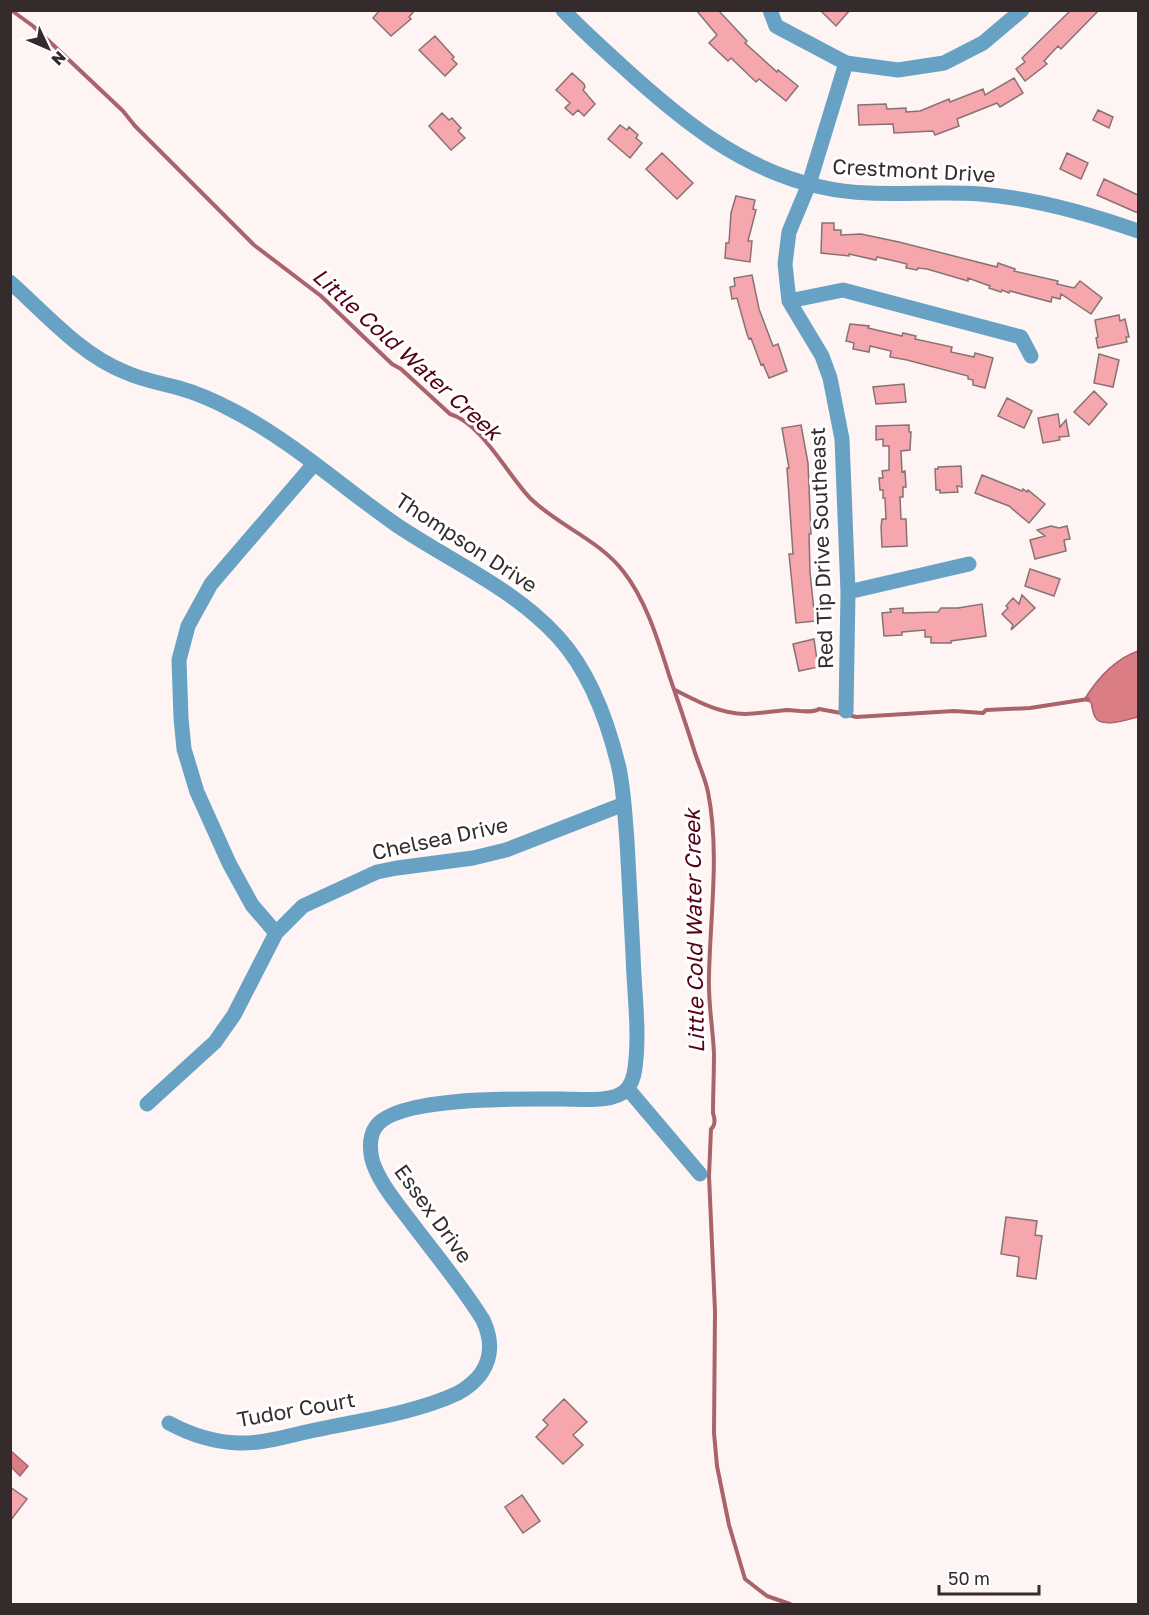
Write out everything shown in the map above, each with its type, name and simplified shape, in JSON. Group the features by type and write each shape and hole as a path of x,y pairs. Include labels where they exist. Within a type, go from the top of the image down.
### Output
{"street":[{"name":"Crestmont Drive","path":"563,10 675,113 723,148 767,171 824,188 877,194 978,194 1007,197 1063,207 1138,231"},
{"path":"770,10 776,27 846,63 898,70 944,63 983,43 1022,10"},
{"name":"Red Tip Drive Southeast","path":"846,63 808,184 789,232 785,264 789,302 822,356 837,407 842,439 848,592 846,711"},
{"name":"Thompson Drive","path":"10,282 95,357 122,372 184,389 217,402 264,429 400,527 526,606 560,639 584,673 603,713 619,769 631,896 636,1046 633,1079 628,1089"},
{"path":"789,302 843,290 1021,337 1031,356"},
{"path":"276,933 252,904 229,863 198,792 184,749 179,660 188,626 211,584 314,464"},
{"path":"848,592 969,564"},
{"name":"Chelsea Drive","path":"147,1104 208,1050 225,1029 276,933 303,906 360,878 397,868 473,858 506,850 624,804"},
{"path":"628,1089 700,1174"},
{"name":"Essex Drive","path":"432,1403 460,1392 482,1372 490,1348 489,1333 478,1311 388,1192 375,1168 370,1148 374,1129 386,1117 419,1107 507,1099 597,1099 619,1095 628,1089"},
{"name":"Tudor Court","path":"169,1423 184,1431 215,1441 242,1443 276,1438 432,1403"}],"shaded area":[{"path":"1138,651 1138,717 1109,723 1098,721 1091,702 1084,700 1107,671 1122,659"},
{"path":"11,1451 28,1466 20,1476 11,1467"}],"building":[{"path":"380,10 415,10 409,17 411,19 391,36 373,18"},
{"path":"696,10 718,10 747,41 745,43 777,72 778,70 798,86 786,101 759,79 756,82 731,58 728,61 709,43 717,35"},
{"path":"820,10 850,10 836,26"},
{"path":"1071,10 1099,10 1061,49 1058,46 1044,61 1047,64 1025,81 1016,69 1025,62 1022,58"},
{"path":"435,36 454,57 452,59 457,64 445,76 419,50"},
{"path":"572,73 584,84 583,90 595,104 584,116 578,110 573,115 565,108 570,103 556,90"},
{"path":"1014,78 1023,93 1000,107 997,103 957,119 959,126 935,135 933,131 894,133 893,124 859,125 858,105 886,104 887,109 906,108 906,112 920,111 983,89 985,95"},
{"path":"1098,110 1113,117 1109,128 1093,120"},
{"path":"442,113 449,120 452,118 461,128 458,131 465,138 451,150 429,126"},
{"path":"620,125 627,130 629,127 638,135 636,138 642,143 630,158 608,139"},
{"path":"662,153 693,183 677,199 646,169"},
{"path":"1067,153 1088,163 1081,179 1060,169"},
{"path":"1104,179 1138,195 1138,213 1097,195"},
{"path":"736,196 755,200 753,209 756,210 748,241 752,241 750,262 725,258 726,243 729,243 731,213"},
{"path":"822,223 834,223 834,230 841,230 841,235 861,234 997,267 998,263 1015,269 1014,271 1058,281 1057,284 1074,288 1080,281 1102,298 1091,314 1061,294 1060,299 1052,297 1051,302 1010,291 1009,293 1002,290 1001,292 968,278 968,281 927,269 906,268 907,264 877,257 876,260 849,254 849,256 821,253"},
{"path":"752,275 759,309 773,346 778,344 787,371 769,378 763,364 761,365 751,338 749,339 737,298 732,299 730,287 735,286 734,278"},
{"path":"1119,315 1120,321 1125,319 1129,337 1126,337 1127,342 1098,348 1095,320"},
{"path":"850,324 869,326 868,328 902,336 903,333 916,336 915,339 952,347 951,352 974,357 975,353 993,358 985,388 973,385 973,380 968,379 968,376 890,357 891,351 870,346 869,352 853,349 854,343 846,341"},
{"path":"1099,354 1119,360 1113,387 1094,383"},
{"path":"904,384 906,402 876,404 873,387"},
{"path":"1094,391 1107,404 1089,425 1074,412"},
{"path":"1007,398 1032,411 1024,428 998,416"},
{"path":"1058,414 1060,427 1066,420 1069,436 1043,443 1038,418"},
{"path":"801,425 808,463 810,572 815,621 796,623 789,554 793,554 787,468 789,468 782,428"},
{"path":"909,425 910,450 901,451 902,472 905,471 906,487 903,487 903,497 900,497 901,519 906,519 907,546 882,547 882,519 886,519 885,498 883,498 883,490 880,490 879,478 883,478 882,471 889,470 889,446 883,446 883,439 876,440 876,426"},
{"path":"961,466 962,487 957,486 958,492 940,493 940,490 936,490 935,469"},
{"path":"982,475 1022,491 1023,489 1027,492 1028,490 1045,504 1029,523 1009,506 975,493"},
{"path":"1051,526 1059,528 1067,526 1070,539 1064,540 1066,551 1035,559 1030,540 1045,536 1037,530"},
{"path":"1030,569 1060,579 1054,596 1025,586"},
{"path":"1022,595 1035,608 1011,630 1013,625 1002,614 1013,598 1019,604"},
{"path":"982,604 986,636 951,641 951,643 931,643 931,637 925,637 925,630 884,636 882,613 891,612 890,609 903,608 903,613 938,612 941,608"},
{"path":"814,639 818,667 799,671 793,644"},
{"path":"1006,1217 1037,1221 1035,1235 1042,1236 1036,1279 1017,1276 1019,1257 1001,1254"},
{"path":"564,1399 587,1422 573,1435 583,1445 563,1464 536,1437 548,1425 543,1420"},
{"path":"10,1487 27,1499 10,1521"},
{"path":"522,1495 540,1521 523,1533 505,1507"}],"waterway":[{"name":"Little Cold Water Creek","path":"11,10 33,26 123,111 135,126 254,245 321,296 392,364 401,369 450,414 462,419 473,428 531,499 613,560 631,582 645,607 705,782 712,815 714,861 709,987 714,1054 713,1113 715,1122 711,1129 709,1176 715,1311 714,1433 717,1466 729,1525 745,1579 767,1596 790,1604"},
{"path":"675,690 727,712 750,714 787,710 808,712 819,709 841,713"},
{"path":"849,715 856,717 954,711 983,713 986,710 1030,708 1088,699"}]}
